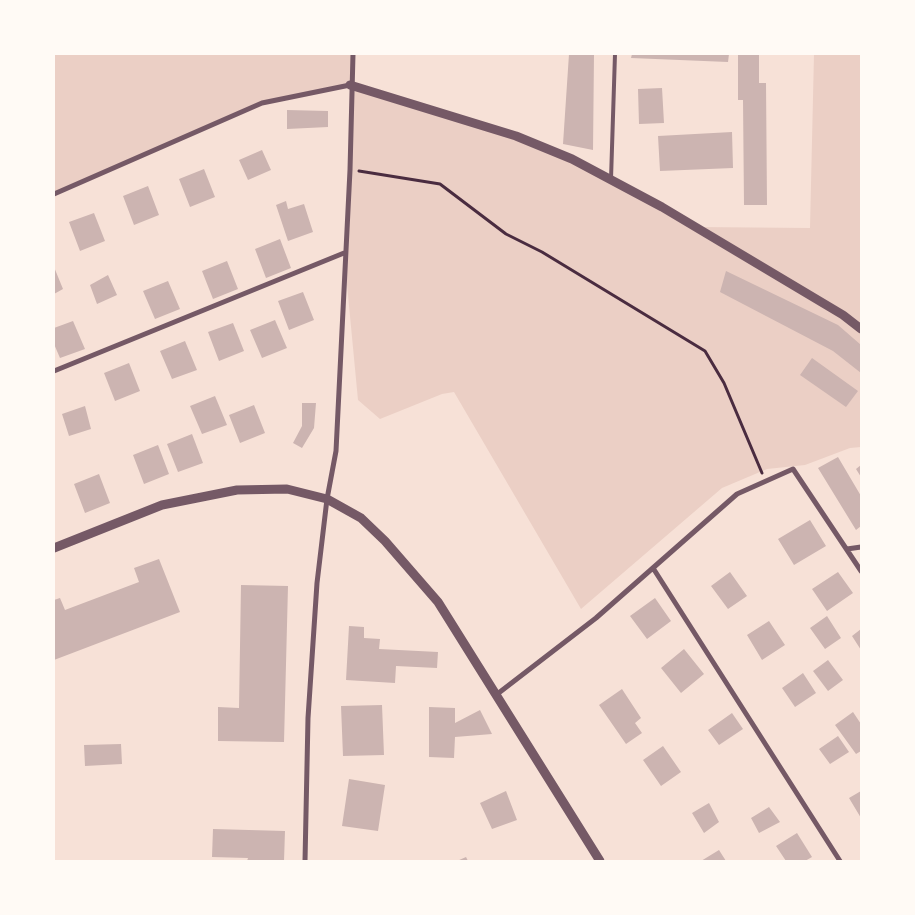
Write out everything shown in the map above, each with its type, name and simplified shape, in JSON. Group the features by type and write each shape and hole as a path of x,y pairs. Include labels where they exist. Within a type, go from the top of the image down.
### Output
{"street":[{"path":"305,861 309,708 317,583 327,499 336,451 344,253 350,170 350,85 353,54"},
{"path":"54,194 262,103 350,85 516,136 572,159 611,179 821,302 861,329"},
{"path":"54,371 344,253"},
{"path":"496,696 596,618 737,494 793,469 861,571"},
{"path":"54,548 162,505 237,490 287,489 327,499 361,518 413,570 438,602 600,861"},
{"path":"847,550 861,547"},
{"path":"653,568 840,861"}],"lane":[{"path":"611,179 616,54"}],"path":[{"path":"350,170 440,184 506,234 542,252 705,351 724,383 765,480"}],"shaded area":[{"path":"54,54 353,54 351,85 572,159 696,227 810,228 814,54 861,54 861,447 850,448 805,465 767,469 722,488 581,609 454,392 442,394 380,419 358,400 344,253 350,170 350,85 262,103 54,194"}],"building":[{"path":"569,54 594,54 593,150 563,144"},
{"path":"632,54 729,54 728,62 631,58"},
{"path":"738,54 759,54 759,83 766,83 767,205 744,205 743,100 738,100"},
{"path":"662,88 664,123 639,124 638,89"},
{"path":"287,110 328,111 328,127 287,129"},
{"path":"732,132 733,168 660,171 658,136"},
{"path":"262,150 271,170 248,180 239,160"},
{"path":"204,169 215,197 190,207 179,179"},
{"path":"148,186 159,215 134,225 123,196"},
{"path":"286,201 288,209 304,204 313,232 288,241 276,205"},
{"path":"94,213 105,241 80,251 69,222"},
{"path":"280,239 291,268 266,278 255,249"},
{"path":"227,261 238,289 213,299 202,271"},
{"path":"54,267 63,289 54,294"},
{"path":"726,271 838,325 861,345 861,373 833,351 720,292"},
{"path":"108,275 117,295 97,304 90,285"},
{"path":"168,281 180,309 155,319 143,291"},
{"path":"303,292 314,320 289,330 278,301"},
{"path":"275,320 287,348 262,358 250,330"},
{"path":"73,321 85,349 60,358 54,344 54,328"},
{"path":"233,323 244,351 219,361 208,332"},
{"path":"185,341 197,370 172,379 160,351"},
{"path":"812,358 858,391 846,407 800,375"},
{"path":"129,363 140,391 115,401 104,373"},
{"path":"215,396 227,425 202,434 190,406"},
{"path":"302,403 316,403 314,428 302,448 293,443 302,426"},
{"path":"254,405 265,433 240,443 229,415"},
{"path":"85,406 91,429 69,436 62,414"},
{"path":"192,434 203,463 178,472 167,444"},
{"path":"158,445 169,474 144,484 133,455"},
{"path":"838,457 861,496 861,526 856,530 818,468"},
{"path":"861,465 861,477 856,469"},
{"path":"99,474 110,503 85,513 74,484"},
{"path":"810,520 826,546 794,565 778,539"},
{"path":"159,559 180,612 54,660 54,600 60,598 65,610 139,582 134,568"},
{"path":"730,572 747,596 728,609 711,586"},
{"path":"838,572 853,593 827,611 812,589"},
{"path":"241,585 288,586 284,742 218,741 218,707 239,708"},
{"path":"655,598 671,621 647,639 630,616"},
{"path":"827,616 841,638 825,649 810,628"},
{"path":"769,621 785,645 762,660 747,635"},
{"path":"349,626 364,627 364,638 380,639 379,649 438,652 437,668 396,666 395,683 346,680"},
{"path":"861,629 861,650 852,636"},
{"path":"684,649 704,674 681,693 661,668"},
{"path":"828,660 843,680 828,691 813,671"},
{"path":"803,673 816,693 795,707 782,688"},
{"path":"622,689 641,718 635,723 642,733 626,744 599,705"},
{"path":"382,705 384,755 343,756 341,706"},
{"path":"429,707 455,708 455,723 480,710 492,734 455,737 454,758 429,757"},
{"path":"853,712 861,724 861,751 856,754 835,725"},
{"path":"732,713 743,729 719,745 708,730"},
{"path":"838,736 849,752 830,764 819,749"},
{"path":"121,744 122,764 85,766 84,745"},
{"path":"663,746 681,772 661,786 643,760"},
{"path":"349,779 385,785 378,831 342,826"},
{"path":"506,791 517,820 492,829 480,803"},
{"path":"861,791 861,818 849,798"},
{"path":"709,803 719,822 704,833 692,813"},
{"path":"769,807 780,822 759,833 751,818"},
{"path":"213,829 285,831 284,861 247,861 248,858 212,857"},
{"path":"797,833 812,857 805,861 786,861 776,846"},
{"path":"719,850 726,861 701,861"},
{"path":"466,857 468,861 457,861"}]}
